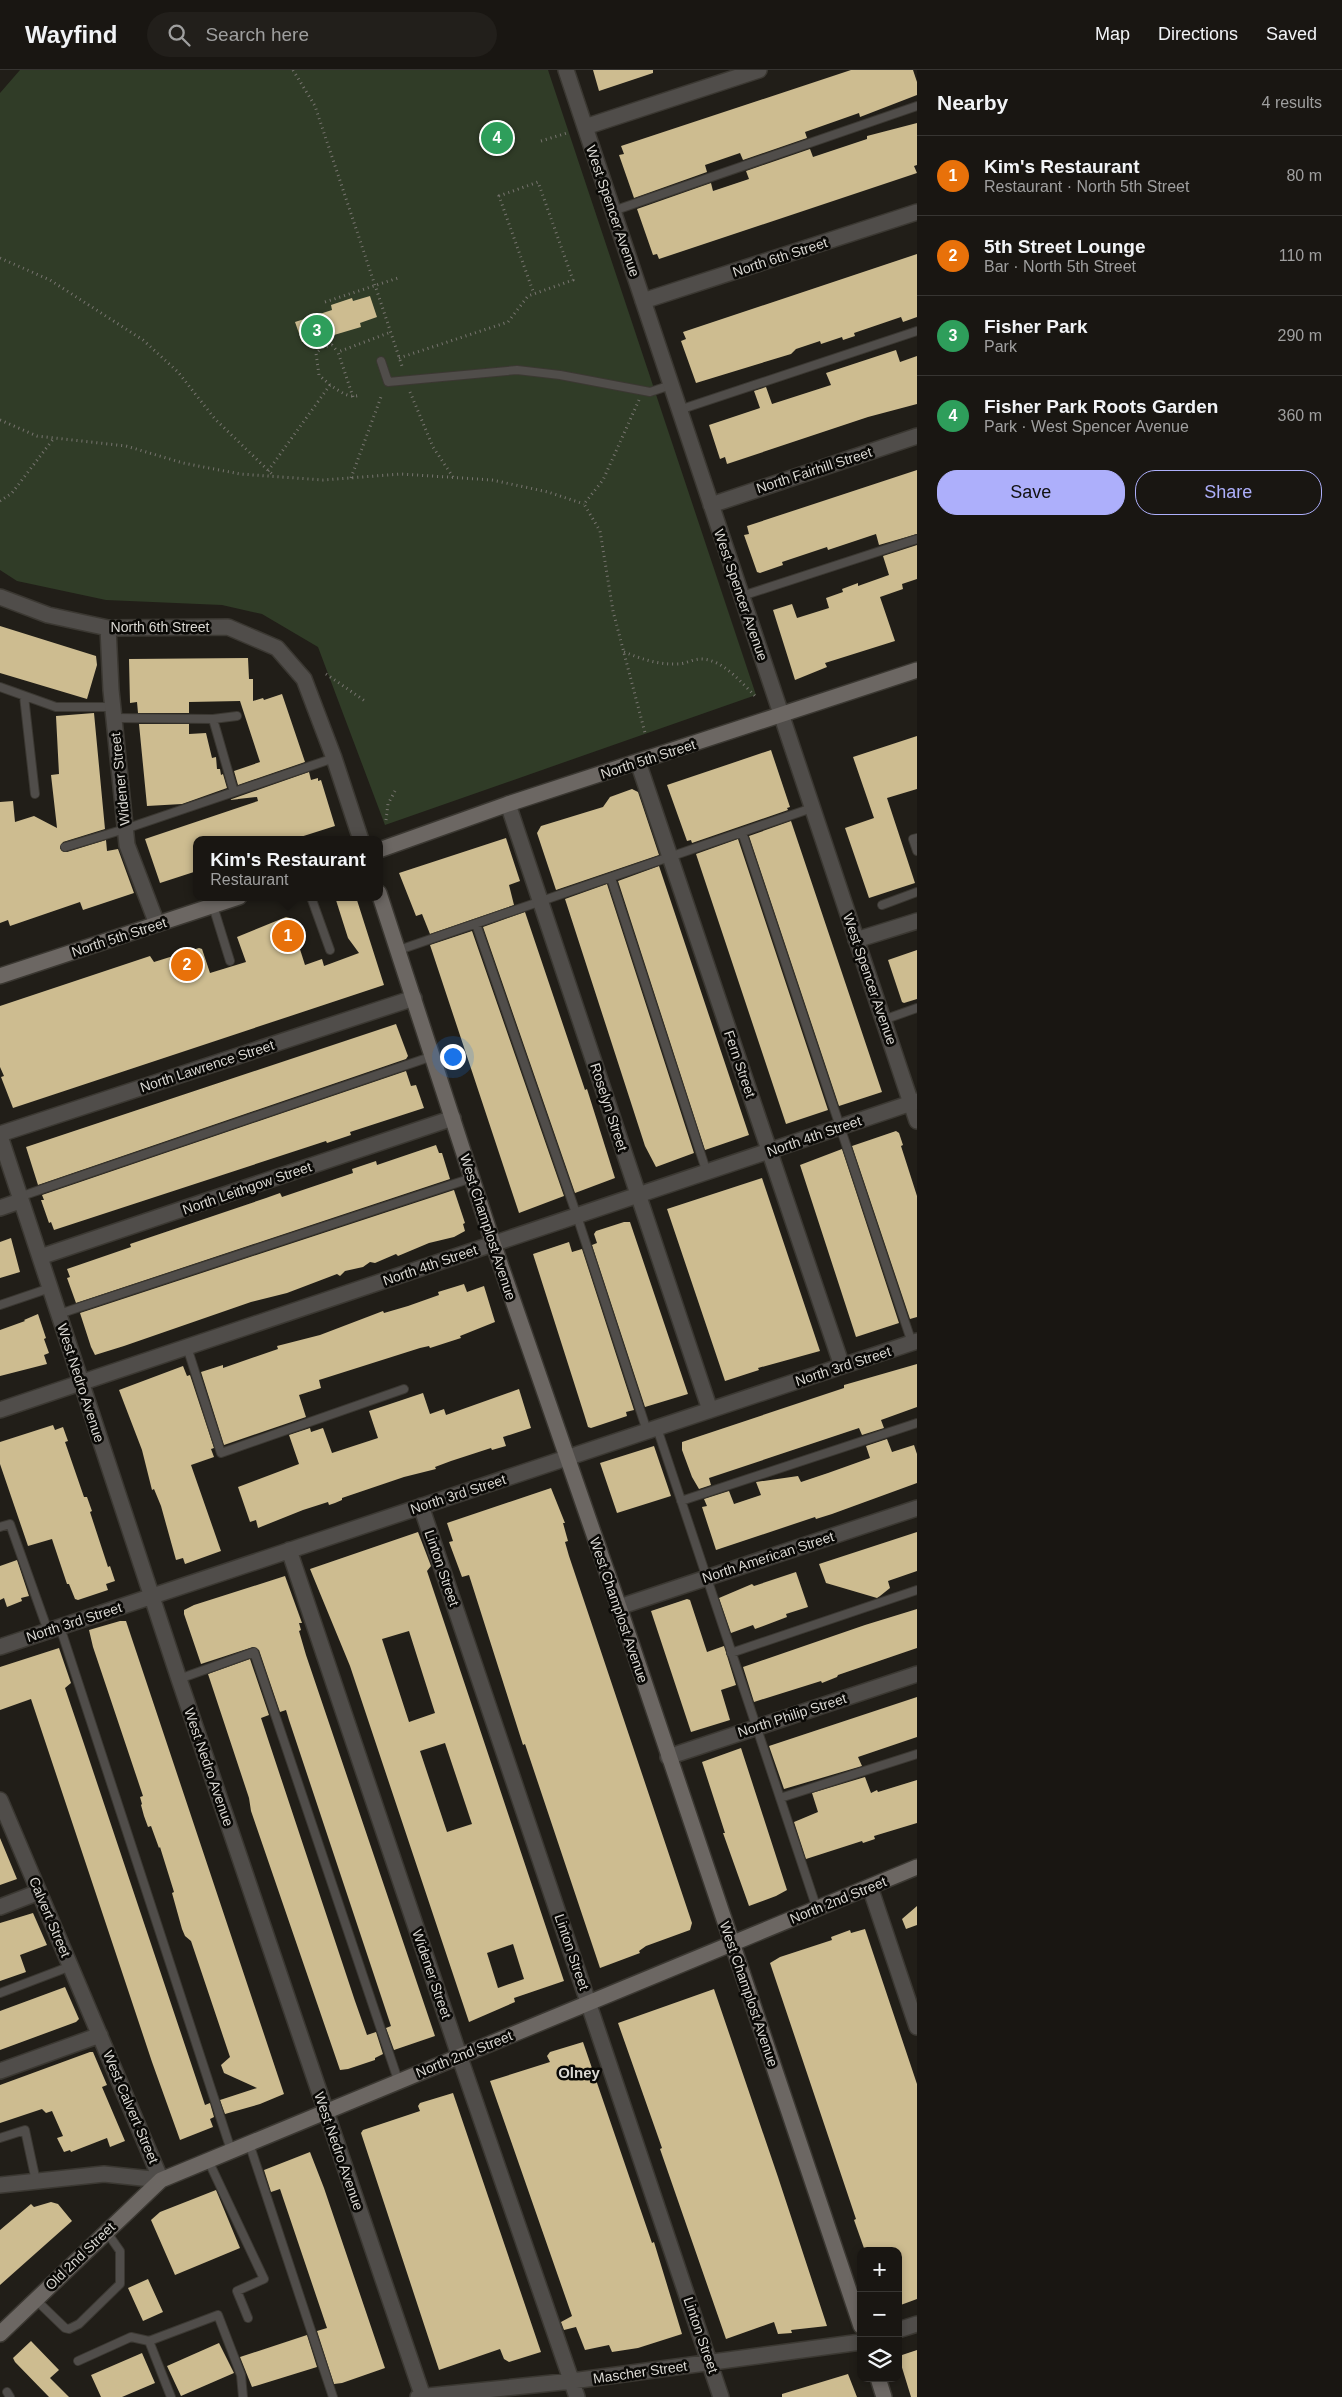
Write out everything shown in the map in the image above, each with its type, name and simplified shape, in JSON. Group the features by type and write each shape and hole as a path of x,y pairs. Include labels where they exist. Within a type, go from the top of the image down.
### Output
{"street":[{"name":"West Spencer Avenue","path":"566,70 856,940 883,1020 914,1102 917,1121"},
{"path":"584,127 759,70"},
{"name":"North 6th Street","path":"643,301 917,212"},
{"name":"North Fairhill Street","path":"711,505 917,436"},
{"name":"North 6th Street","path":"0,597 48,615 108,628 228,627 277,648 305,682 334,758"},
{"name":"Widener Street","path":"108,628 113,713 127,845 157,924"},
{"name":"North 5th Street","path":"383,849 508,804 917,670"},
{"path":"334,758 360,836"},
{"name":"Fern Street","path":"638,762 842,1366"},
{"name":"Roselyn Street","path":"508,804 710,1410"},
{"name":"North 5th Street","path":"0,976 227,901"},
{"name":"West Champlost Avenue","path":"382,901 493,1243 619,1607 857,2314"},
{"path":"856,940 917,921"},
{"name":"North Lawrence Street","path":"0,1135 414,998"},
{"name":"North 4th Street","path":"0,1410 914,1102"},
{"name":"North Leithgow Street","path":"40,1257 453,1118"},
{"name":"West Nedro Avenue","path":"0,1135 151,1596 423,2397"},
{"path":"0,1208 20,1199"},
{"name":"North 3rd Street","path":"0,1647 914,1342"},
{"name":"Linton Street","path":"421,1506 722,2397"},
{"name":"North American Street","path":"619,1607 917,1508"},
{"name":"Widener Street","path":"289,1550 459,2055 577,2397"},
{"name":"North Philip Street","path":"668,1757 917,1674"},
{"name":"Calvert Street","path":"0,1800 4,1822 40,1892 100,2035"},
{"name":"North 2nd Street","path":"0,2185 104,2174 161,2180 248,2142 589,2004 917,1867"},
{"path":"870,1887 917,2027"},
{"path":"0,1907 40,1892"},
{"path":"0,2071 100,2035"},
{"name":"West Calvert Street","path":"100,2035 161,2180"},
{"name":"Old 2nd Street","path":"0,2334 161,2180"},
{"path":"902,2329 917,2324"},
{"name":"Mascher Street","path":"418,2397 572,2381 857,2343"},
{"path":"879,2382 884,2397"}],"lane":[{"path":"612,211 917,106"},
{"path":"679,410 917,331"},
{"path":"381,361 388,382 518,370 560,375 650,392 671,385"},
{"path":"742,596 917,538"},
{"path":"0,687 56,707 113,713 213,718 237,716"},
{"path":"24,696 35,794"},
{"path":"213,718 234,792"},
{"path":"65,846 125,829 334,758"},
{"path":"399,950 812,808"},
{"path":"742,832 840,1128 914,1342"},
{"path":"917,838 914,839 917,851"},
{"path":"611,878 707,1173"},
{"path":"882,905 917,892"},
{"path":"312,901 330,950"},
{"path":"213,906 230,961"},
{"path":"476,924 652,1430 681,1501 817,1909"},
{"path":"883,1020 917,1008"},
{"path":"20,1199 433,1056"},
{"path":"59,1314 472,1178"},
{"path":"0,1305 50,1288"},
{"path":"187,1347 221,1453 404,1389"},
{"path":"681,1501 917,1423"},
{"path":"0,1527 10,1524 54,1629 231,2150"},
{"path":"731,1652 917,1590"},
{"path":"179,1679 254,1652 398,2080"},
{"path":"780,1798 917,1754"},
{"path":"0,1993 71,1966"},
{"path":"0,2138 25,2130 36,2181"},
{"path":"248,2142 333,2397"},
{"path":"208,2160 264,2279 237,2291 248,2318"},
{"path":"35,2299 65,2328 69,2329 79,2324 117,2288 122,2280 120,2251 106,2231"},
{"path":"78,2360 131,2337 149,2341 218,2315 241,2375 243,2397"},
{"path":"149,2341 171,2397"}],"path":[{"path":"293,70 314,106 407,381 433,447 454,477"},
{"path":"541,141 567,133"},
{"path":"399,358 508,322 528,296 534,294 573,280 538,182 499,196 534,294"},
{"path":"0,258 50,280 144,340 178,372 215,419 274,477"},
{"path":"325,302 401,277"},
{"path":"338,352 391,332"},
{"path":"353,397 338,352 332,345 323,347 316,353 319,375 330,385 353,397 360,395"},
{"path":"268,471 330,385"},
{"path":"584,504 604,480 644,390"},
{"path":"351,478 381,397"},
{"path":"0,420 37,436 126,446 183,463 240,474 323,480 400,474 454,477 502,482 548,492 584,504 600,531 611,602 646,733"},
{"path":"0,501 12,493 54,437"},
{"path":"624,652 650,662 679,664 701,659 720,665 740,681 754,696"},
{"path":"326,674 365,701"},
{"path":"386,820 388,804 395,791"}],"green space":[{"path":"20,70 548,70 756,695 385,825 318,647 262,614 222,605 106,600 17,581 0,570 0,93"}],"building":[{"path":"593,70 653,70 653,73 599,91"},
{"path":"851,70 913,70 917,82 917,95 860,117 859,113 805,132 807,138 743,160 740,153 705,165 707,172 634,198 619,155 624,154 621,146"},
{"path":"917,123 917,165 914,166 917,173 659,259 657,254 653,255 637,209 711,183 713,191 749,179 746,171 810,149 813,157 867,139 867,136"},
{"path":"917,254 917,317 903,322 901,317 854,333 855,336 843,340 842,337 821,344 820,341 796,349 791,354 696,383 681,341 686,339 683,332"},
{"path":"370,296 377,317 360,323 361,327 334,335 333,332 302,342 295,322 332,310 331,305 352,298 353,301"},
{"path":"896,350 900,362 917,356 917,404 868,417 727,464 725,457 720,459 709,425 760,408 754,391 766,387 772,404 831,385 826,373"},
{"path":"917,470 917,534 879,545 876,534 828,550 827,547 782,562 783,565 760,573 757,572 744,535 749,534 747,526"},
{"path":"917,545 917,579 902,584 903,589 880,597 895,641 825,663 827,667 795,680 773,610 792,604 797,618 829,608 826,598 843,592 842,589 858,583 858,586 889,575 883,556"},
{"path":"0,626 96,656 97,665 87,699 0,673"},
{"path":"248,658 249,679 253,679 253,701 263,698 264,700 282,694 305,762 238,785 234,771 260,762 240,701 189,702 189,713 138,713 137,702 130,703 129,659"},
{"path":"94,713 105,829 63,842 60,848 62,851 67,852 106,840 107,851 118,849 134,893 83,910 80,902 10,926 8,920 0,923 0,802 13,801 15,822 34,816 57,828 51,775 59,774 56,716"},
{"path":"139,724 189,724 189,734 206,733 212,758 216,757 217,769 220,769 221,775 223,774 227,788 182,804 147,806"},
{"path":"917,736 917,789 887,798 915,883 869,898 845,828 874,818 853,757"},
{"path":"771,750 790,807 787,808 788,810 692,843 691,840 687,841 667,785"},
{"path":"309,772 311,780 318,778 318,781 321,780 335,826 304,836 193,836 193,872 160,883 145,839 258,801 257,797 229,800"},
{"path":"632,789 638,792 659,855 556,890 537,833 541,826 603,807 610,797"},
{"path":"791,821 882,1092 839,1106 749,836"},
{"path":"506,838 520,881 509,885 514,905 430,934 422,914 416,916 399,873"},
{"path":"738,839 828,1110 786,1124 696,854"},
{"path":"659,866 749,1135 705,1150 618,881"},
{"path":"607,884 694,1153 656,1167 645,1146 565,899"},
{"path":"336,901 357,901 384,985 13,1108 1,1077 4,1076 0,1067 0,1006 150,956 154,962 199,948 202,949 210,973 246,962 237,937 286,917 290,918 305,965 322,959 324,966 359,953 348,938"},
{"path":"525,912 585,1090 587,1089 615,1178 575,1193 483,927"},
{"path":"472,931 564,1196 519,1213 430,945"},
{"path":"917,950 917,999 904,1003 902,1002 888,960"},
{"path":"396,1024 408,1056 406,1059 38,1185 26,1147"},
{"path":"406,1071 411,1086 416,1085 424,1108 350,1132 351,1135 327,1143 326,1141 54,1230 51,1222 49,1223 41,1200 44,1200 42,1195"},
{"path":"896,1131 899,1133 903,1145 901,1146 917,1196 917,1317 910,1319 852,1146"},
{"path":"436,1145 439,1153 442,1153 450,1179 76,1303 67,1278 70,1277 67,1269 131,1247 130,1244 280,1193 282,1197 353,1173 352,1169 376,1161 377,1165"},
{"path":"842,1149 899,1323 856,1337 800,1165"},
{"path":"762,1178 820,1351 758,1368 759,1370 725,1381 667,1209"},
{"path":"454,1190 465,1223 463,1224 465,1231 454,1237 429,1243 375,1263 370,1262 363,1267 345,1271 340,1276 337,1274 287,1293 251,1302 95,1355 91,1347 80,1313"},
{"path":"624,1222 630,1222 688,1394 645,1407 592,1245 597,1243 594,1234 596,1231"},
{"path":"11,1238 20,1272 0,1278 0,1242"},
{"path":"569,1242 572,1252 582,1249 634,1410 626,1412 627,1416 591,1428 588,1427 533,1254"},
{"path":"464,1284 467,1292 484,1286 495,1322 460,1336 461,1338 430,1348 429,1346 420,1348 319,1380 321,1388 299,1395 306,1417 224,1445 201,1372 223,1365 223,1368 278,1349 277,1346 320,1335 383,1311 384,1313 408,1306 439,1295 438,1292"},
{"path":"38,1314 49,1353 44,1355 47,1364 0,1376 0,1330"},
{"path":"917,1364 917,1407 881,1420 884,1428 862,1435 859,1428 709,1478 711,1485 699,1489 692,1477 682,1450 682,1442 844,1388 844,1385"},
{"path":"183,1366 187,1376 190,1375 214,1448 211,1449 214,1457 191,1465 221,1551 185,1564 183,1558 176,1560 161,1506 154,1489 152,1490 142,1450 119,1390"},
{"path":"519,1389 531,1428 503,1437 506,1446 492,1450 491,1448 451,1461 435,1467 436,1469 404,1477 342,1498 342,1500 329,1505 328,1502 303,1510 258,1528 256,1520 250,1522 238,1487 299,1464 289,1435 310,1428 311,1432 323,1428 332,1453 378,1438 369,1411 423,1393 430,1414 444,1409 446,1415"},
{"path":"53,1425 55,1430 63,1427 68,1441 65,1442 84,1497 87,1497 108,1567 110,1566 115,1581 106,1584 108,1590 78,1600 75,1599 69,1584 67,1584 52,1539 28,1546 0,1464 0,1442"},
{"path":"887,1439 892,1452 914,1445 917,1454 917,1483 832,1514 816,1519 815,1517 716,1550 702,1507 707,1506 704,1499 729,1491 734,1504 761,1495 756,1482 798,1476 801,1482 870,1458 866,1446"},
{"path":"654,1446 671,1496 617,1513 600,1463"},
{"path":"551,1488 565,1523 563,1523 568,1541 565,1542 569,1556 692,1923 690,1930 646,1946 639,1951 640,1953 600,1968 525,1744 523,1745 469,1575 462,1577 449,1542 453,1541 447,1523"},
{"path":"418,1532 431,1566 427,1571 564,1981 514,1998 515,2002 469,2022 350,1666 310,1569","holes":["409,1631 435,1713 409,1722 382,1639","445,1743 472,1824 447,1832 420,1751","513,1944 524,1979 498,1988 487,1953"]},
{"path":"917,1532 917,1571 888,1581 890,1588 877,1598 826,1583 819,1564"},
{"path":"17,1560 29,1596 21,1598 22,1601 7,1607 4,1598 0,1600 0,1566"},
{"path":"796,1572 808,1607 786,1614 787,1617 755,1629 753,1625 731,1633 719,1598 752,1584 754,1586"},
{"path":"285,1576 302,1623 299,1623 301,1630 299,1631 306,1655 435,2036 394,2050 386,2028 391,2026 286,1710 280,1712 259,1650 253,1647 201,1664 184,1614 184,1610 194,1605"},
{"path":"687,1599 690,1600 707,1652 724,1646 736,1685 721,1690 730,1720 691,1732 651,1611"},
{"path":"917,1609 917,1648 838,1675 822,1683 821,1681 754,1702 743,1667"},
{"path":"126,1621 284,2094 260,2104 225,2114 220,2100 257,2088 224,2073 221,2065 230,2057 191,1941 185,1936 182,1929 172,1893 174,1892 160,1847 151,1826 148,1827 144,1816 140,1797 143,1796 93,1647 89,1630"},
{"path":"59,1648 71,1683 65,1688 205,2105 210,2103 214,2117 210,2119 213,2127 180,2140 152,2062 31,1699 0,1710 0,1667"},
{"path":"250,1659 269,1715 261,1718 355,2001 367,2035 376,2032 383,2054 375,2058 375,2060 348,2069 340,2070 251,1811 249,1798 208,1674"},
{"path":"917,1697 917,1737 858,1757 862,1766 784,1789 769,1746"},
{"path":"741,1748 787,1890 749,1906 723,1833 725,1833 702,1762"},
{"path":"865,1777 871,1793 917,1780 917,1823 874,1836 875,1839 863,1843 862,1841 806,1859 794,1822 818,1812 812,1793"},
{"path":"0,1838 17,1879 0,1885"},
{"path":"917,1906 917,1925 906,1929 902,1919"},
{"path":"33,1913 47,1945 20,1955 26,1972 0,1981 0,1923"},
{"path":"865,1929 917,2084 917,2299 902,2305 902,2247 864,2247 854,2220 856,2219 770,1963 780,1957 832,1940 831,1937 850,1930 851,1933"},
{"path":"65,1987 79,2019 76,2022 0,2050 0,2011"},
{"path":"714,1989 827,2326 791,2330 792,2333 778,2334 774,2322 726,2339 660,2149 662,2148 618,2023"},
{"path":"583,2042 652,2243 654,2242 682,2334 638,2348 612,2352 609,2345 585,2350 576,2327 564,2330 561,2322 572,2316 490,2081 550,2062 547,2056 550,2052"},
{"path":"93,2052 107,2085 102,2087 125,2141 110,2147 107,2138 71,2152 70,2150 64,2152 57,2138 63,2136 52,2111 46,2113 42,2109 0,2123 0,2085"},
{"path":"453,2093 541,2352 509,2362 504,2359 500,2349 439,2370 361,2133 363,2130 420,2111 418,2106 420,2103"},
{"path":"310,2152 385,2368 334,2384 317,2331 327,2328 280,2189 271,2192 264,2170"},
{"path":"216,2190 240,2248 175,2275 151,2220 160,2212"},
{"path":"51,2202 58,2204 72,2221 0,2285 0,2230 31,2204 34,2207"},
{"path":"148,2279 163,2312 143,2321 128,2288"},
{"path":"307,2335 317,2367 252,2387 240,2357"},
{"path":"31,2341 59,2370 50,2378 69,2397 49,2397 15,2362 13,2358"},
{"path":"219,2343 234,2373 181,2396 167,2366"},
{"path":"917,2350 917,2397 911,2397 902,2368 902,2355"},
{"path":"142,2353 155,2383 122,2397 101,2397 91,2375"},
{"path":"848,2374 857,2397 782,2397 782,2394"}],"place":[{"name":"Fisher Park Roots Garden","path":"497,138"},
{"name":"Fisher Park","path":"317,331"},
{"name":"Kim's Restaurant","path":"288,936"},
{"name":"5th Street Lounge","path":"187,965"}],"district":[{"name":"Olney","path":"579,2072"}]}
